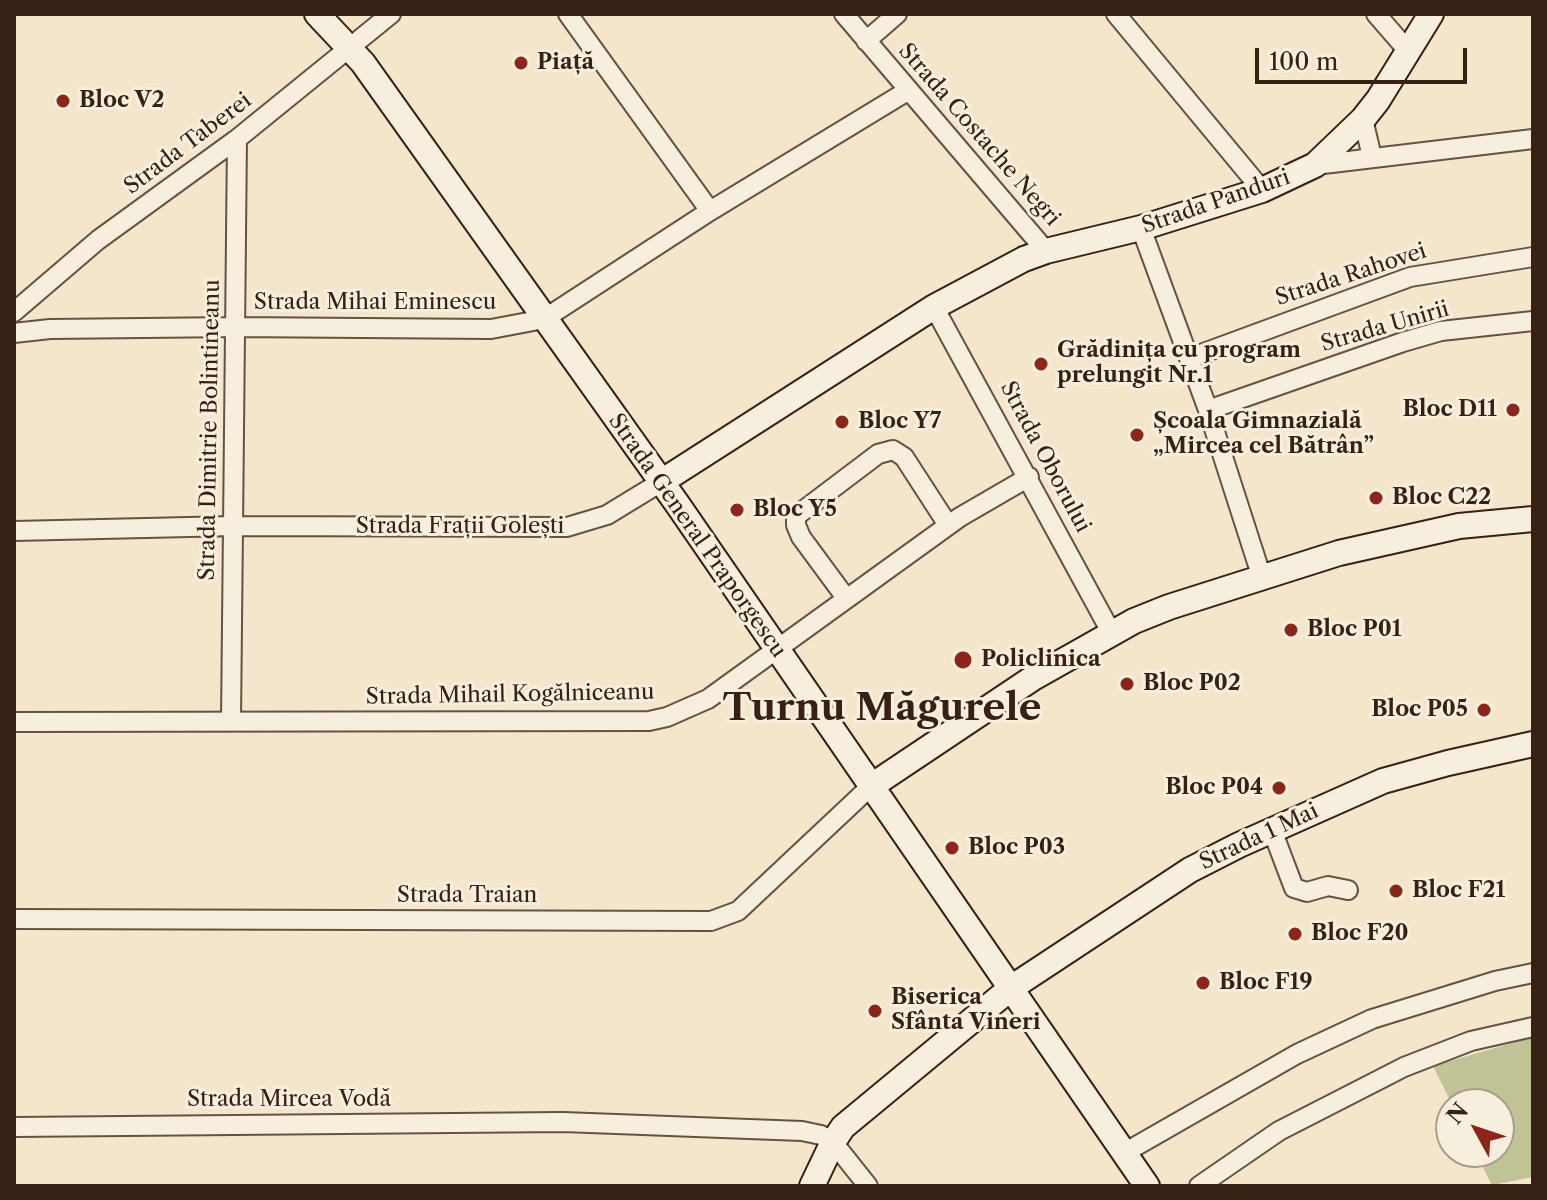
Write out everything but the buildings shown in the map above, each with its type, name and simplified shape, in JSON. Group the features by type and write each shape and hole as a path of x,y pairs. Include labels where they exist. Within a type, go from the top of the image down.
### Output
{"main road":[{"name":"Strada General Praporgescu","path":"317,14 349,47 661,482 1147,1186"},
{"name":"Strada Panduri","path":"1058,248 1141,228 1262,190 1315,165 1363,119 1431,14"},
{"name":"Strada Frații Golești","path":"661,482 934,307 1006,268 1058,248"},
{"path":"870,787 981,712 1111,632 1169,607 1339,553 1459,526 1533,519"},
{"name":"Strada 1 Mai","path":"812,1186 843,1127 1011,988 1190,870 1383,781 1533,744"}],"street":[{"name":"Strada Taberei","path":"14,312 98,240 237,139 391,14"},
{"path":"568,14 710,211"},
{"name":"Strada Costache Negri","path":"844,14 909,90 1058,248"},
{"path":"866,41 897,14"},
{"path":"1116,14 1262,190"},
{"path":"1376,14 1409,52"},
{"name":"Strada Mihai Eminescu","path":"14,333 50,329 235,327 491,329 544,319 710,211 909,90"},
{"path":"1363,119 1372,157"},
{"name":"Strada Dimitrie Bolintineanu","path":"231,721 237,139"},
{"path":"1315,165 1533,139"},
{"path":"1141,228 1208,410 1262,578"},
{"name":"Strada Rahovei","path":"1190,358 1410,277 1533,257"},
{"name":"Strada Oborului","path":"934,307 1111,632"},
{"name":"Strada Unirii","path":"1208,410 1441,331 1533,321"},
{"path":"846,598 801,537 796,525 796,516 808,504 878,454 893,450 904,457 948,525"},
{"name":"Strada Mihail Kogălniceanu","path":"14,722 649,721 688,710 708,699 948,525 1029,477"},
{"name":"Strada Frații Golești","path":"14,531 233,526 567,527 607,515 661,482"},
{"name":"Strada Traian","path":"14,919 711,921 738,911 870,787"},
{"path":"1272,830 1294,888 1307,892 1328,886 1348,890"},
{"path":"1124,1153 1297,1054 1372,1019 1495,981 1533,973"},
{"path":"1199,1186 1279,1131 1404,1067 1471,1041 1533,1027"},
{"name":"Strada Mircea Vodă","path":"14,1127 563,1122 802,1131 821,1135 833,1142"},
{"path":"833,1142 868,1186"}],"green space":[{"path":"1533,1037 1533,1177 1492,1185 1483,1168 1515,1168 1515,1088 1444,1088 1433,1066"}],"place":[{"name":"Piață","path":"521,63"},
{"name":"Bloc V2","path":"63,101"},
{"name":"Grădinița cu program prelungit Nr.1","path":"1041,364"},
{"name":"Bloc D11","path":"1513,410"},
{"name":"Bloc Y7","path":"842,422"},
{"name":"Școala Gimnazială „Mircea cel Bătrân”","path":"1137,435"},
{"name":"Bloc C22","path":"1376,498"},
{"name":"Bloc Y5","path":"737,510"},
{"name":"Bloc P01","path":"1291,630"},
{"name":"Policlinica","path":"963,660"},
{"name":"Bloc P02","path":"1127,684"},
{"name":"Bloc P05","path":"1484,710"},
{"name":"Bloc P04","path":"1279,788"},
{"name":"Bloc P03","path":"952,848"},
{"name":"Bloc F21","path":"1396,891"},
{"name":"Bloc F20","path":"1295,934"},
{"name":"Bloc F19","path":"1203,983"},
{"name":"Biserica Sfânta Vineri","path":"875,1011"}],"district":[{"name":"Turnu Măgurele","path":"882,709"}]}
